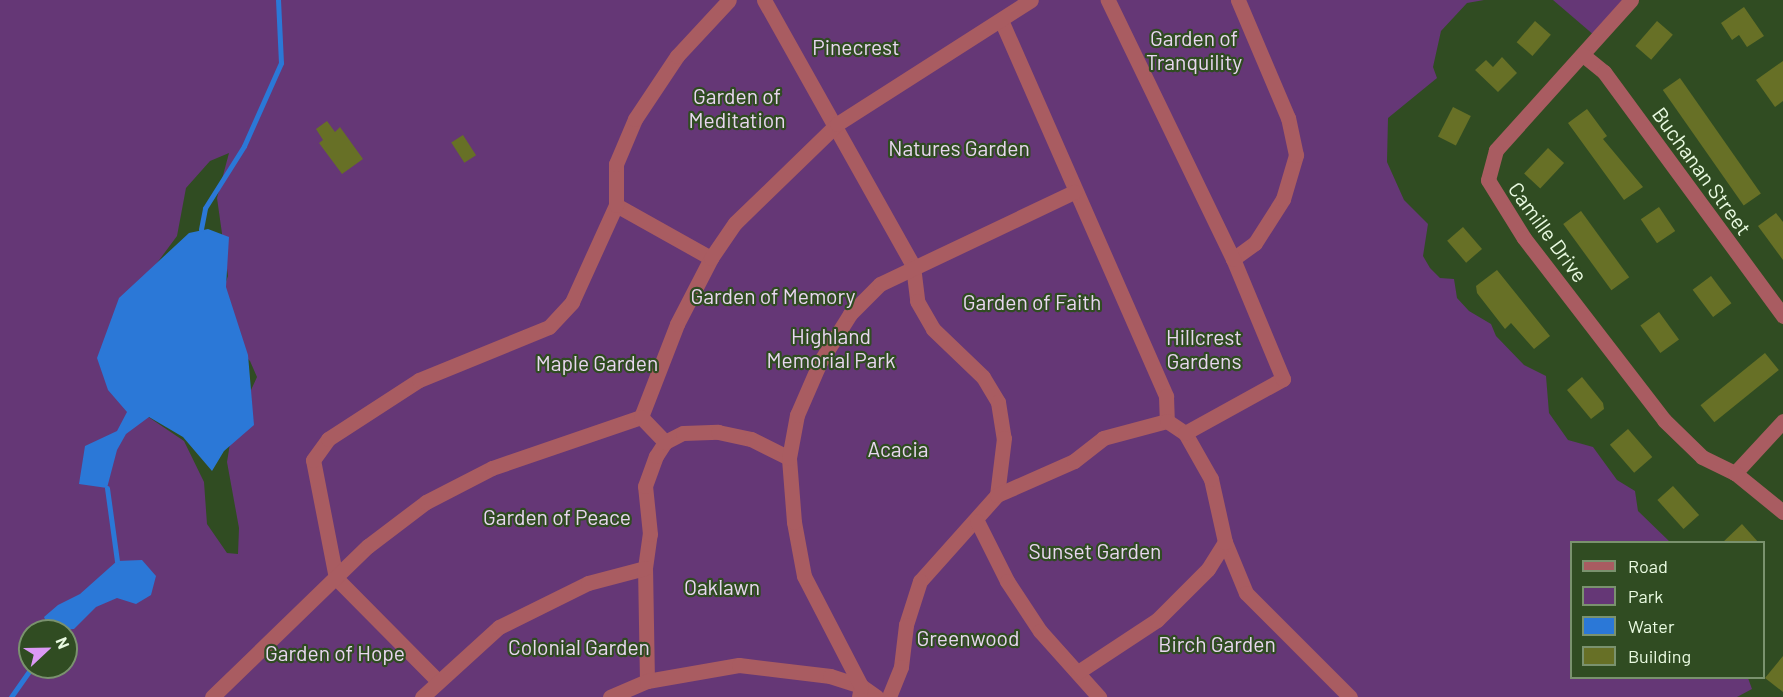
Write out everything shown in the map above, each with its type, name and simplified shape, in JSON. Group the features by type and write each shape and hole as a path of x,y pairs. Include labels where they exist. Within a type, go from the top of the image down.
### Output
{"street":[{"path":"438,681 336,578 313,460 328,439 419,380 549,327 572,302 616,205 616,164 636,119 677,56 729,0"},
{"path":"764,0 837,124 913,266 917,301 933,329 982,378 998,402 1004,438 997,495"},
{"path":"642,417 677,324 711,258 743,216 837,124 1031,0"},
{"path":"1108,0 1233,259 1283,379 1185,433"},
{"path":"1233,259 1255,243 1283,199 1296,155 1288,118 1238,0"},
{"name":"Camille Drive","path":"1631,0 1496,150 1488,180 1524,238 1664,420 1702,457 1736,473"},
{"path":"1001,20 1074,192 1166,396 1167,421"},
{"name":"Buchanan Street","path":"1583,55 1604,72 1783,316"},
{"path":"860,692 804,576 789,458 797,415 820,362 850,314 880,284 913,266 1074,192"},
{"path":"616,205 711,258"},
{"path":"212,697 368,546 426,502 563,440 642,417"},
{"path":"642,417 665,442"},
{"path":"889,697 902,667 906,625 920,581 957,535 977,521 997,495 1074,461 1103,438 1167,421 1185,433 1211,479 1226,542 1246,593 1350,697"},
{"path":"1783,421 1736,473 1783,512"},
{"path":"647,681 645,568 650,534 645,486 665,442 683,433 718,432 751,439 789,458"},
{"path":"977,521 1012,589 1041,631 1099,697"},
{"path":"1078,672 1157,620 1208,569 1226,542"},
{"path":"422,697 507,622 588,583 645,568"},
{"path":"610,697 647,681 739,665 783,668 877,697"}],"green space":[{"name":"Highland Memorial Park","path":"0,0 1484,0 1467,3 1441,31 1433,67 1437,78 1388,118 1387,162 1404,200 1428,224 1423,256 1430,268 1440,278 1454,279 1457,298 1469,311 1491,324 1496,336 1524,365 1546,376 1549,413 1568,440 1593,447 1617,480 1635,491 1638,511 1669,541 1570,541 1570,679 1748,679 1752,689 1737,697 0,697","holes":["229,153 217,198 228,276 222,293 228,339 250,361 257,377 232,431 227,462 239,528 238,554 227,553 207,524 204,482 184,441 135,408 154,267 177,236 186,188 210,161"]},
{"path":"1553,0 1623,0 1595,36"}],"water":[{"path":"208,229 229,237 226,287 248,355 254,425 224,451 212,471 183,437 149,417 126,434 117,450 107,488 79,484 85,446 117,431 127,412 108,390 97,358 119,298 189,233"},
{"path":"142,560 156,576 151,595 136,604 117,598 96,607 78,625 78,619 45,619 44,617 58,605 80,594 117,561"}],"building":[{"path":"1744,7 1764,36 1747,47 1739,35 1732,40 1721,23"},
{"path":"1535,21 1551,35 1532,56 1517,42"},
{"path":"1657,21 1673,35 1651,60 1635,46"},
{"path":"1502,57 1517,73 1498,92 1475,70 1486,60 1493,67"},
{"path":"1783,61 1783,101 1775,107 1756,80"},
{"path":"1680,78 1761,194 1744,206 1663,90"},
{"path":"1453,107 1471,116 1456,145 1438,136"},
{"path":"1587,109 1607,136 1603,139 1643,187 1624,200 1568,123"},
{"path":"327,121 335,132 340,127 363,159 342,174 319,143 323,140 316,129"},
{"path":"463,135 476,155 464,163 451,143"},
{"path":"1548,148 1564,163 1540,189 1524,174"},
{"path":"1659,207 1675,231 1657,243 1641,219"},
{"path":"1581,211 1629,277 1611,290 1563,224"},
{"path":"1776,213 1783,222 1783,260 1758,226"},
{"path":"1463,227 1482,249 1466,263 1447,241"},
{"path":"1497,270 1550,336 1534,349 1511,323 1505,329 1477,293 1476,286"},
{"path":"1711,276 1731,303 1713,317 1693,290"},
{"path":"1659,312 1679,340 1660,353 1640,326"},
{"path":"1765,353 1779,370 1714,422 1700,405"},
{"path":"1582,377 1603,403 1604,409 1591,419 1567,390"},
{"path":"1628,429 1652,457 1634,473 1610,445"},
{"path":"1673,486 1699,515 1683,529 1657,500"},
{"path":"1742,524 1757,541 1724,541"},
{"path":"1783,656 1783,692 1765,678"}],"waterway":[{"path":"201,229 205,208 244,146 281,63 278,0"},
{"path":"107,488 117,561"},
{"path":"11,697 24,679"}],"park label":[{"name":"Pinecrest","path":"856,47"},
{"name":"Garden of Tranquility","path":"1194,50"},
{"name":"Garden of Meditation","path":"737,108"},
{"name":"Natures Garden","path":"959,148"},
{"name":"Garden of Memory","path":"773,296"},
{"name":"Garden of Faith","path":"1032,302"},
{"name":"Hillcrest Gardens","path":"1204,349"},
{"name":"Maple Garden","path":"597,363"},
{"name":"Acacia","path":"898,449"},
{"name":"Garden of Peace","path":"557,517"},
{"name":"Sunset Garden","path":"1095,551"},
{"name":"Oaklawn","path":"722,587"},
{"name":"Greenwood","path":"968,638"},
{"name":"Birch Garden","path":"1217,644"},
{"name":"Colonial Garden","path":"579,647"},
{"name":"Garden of Hope","path":"335,653"}]}
